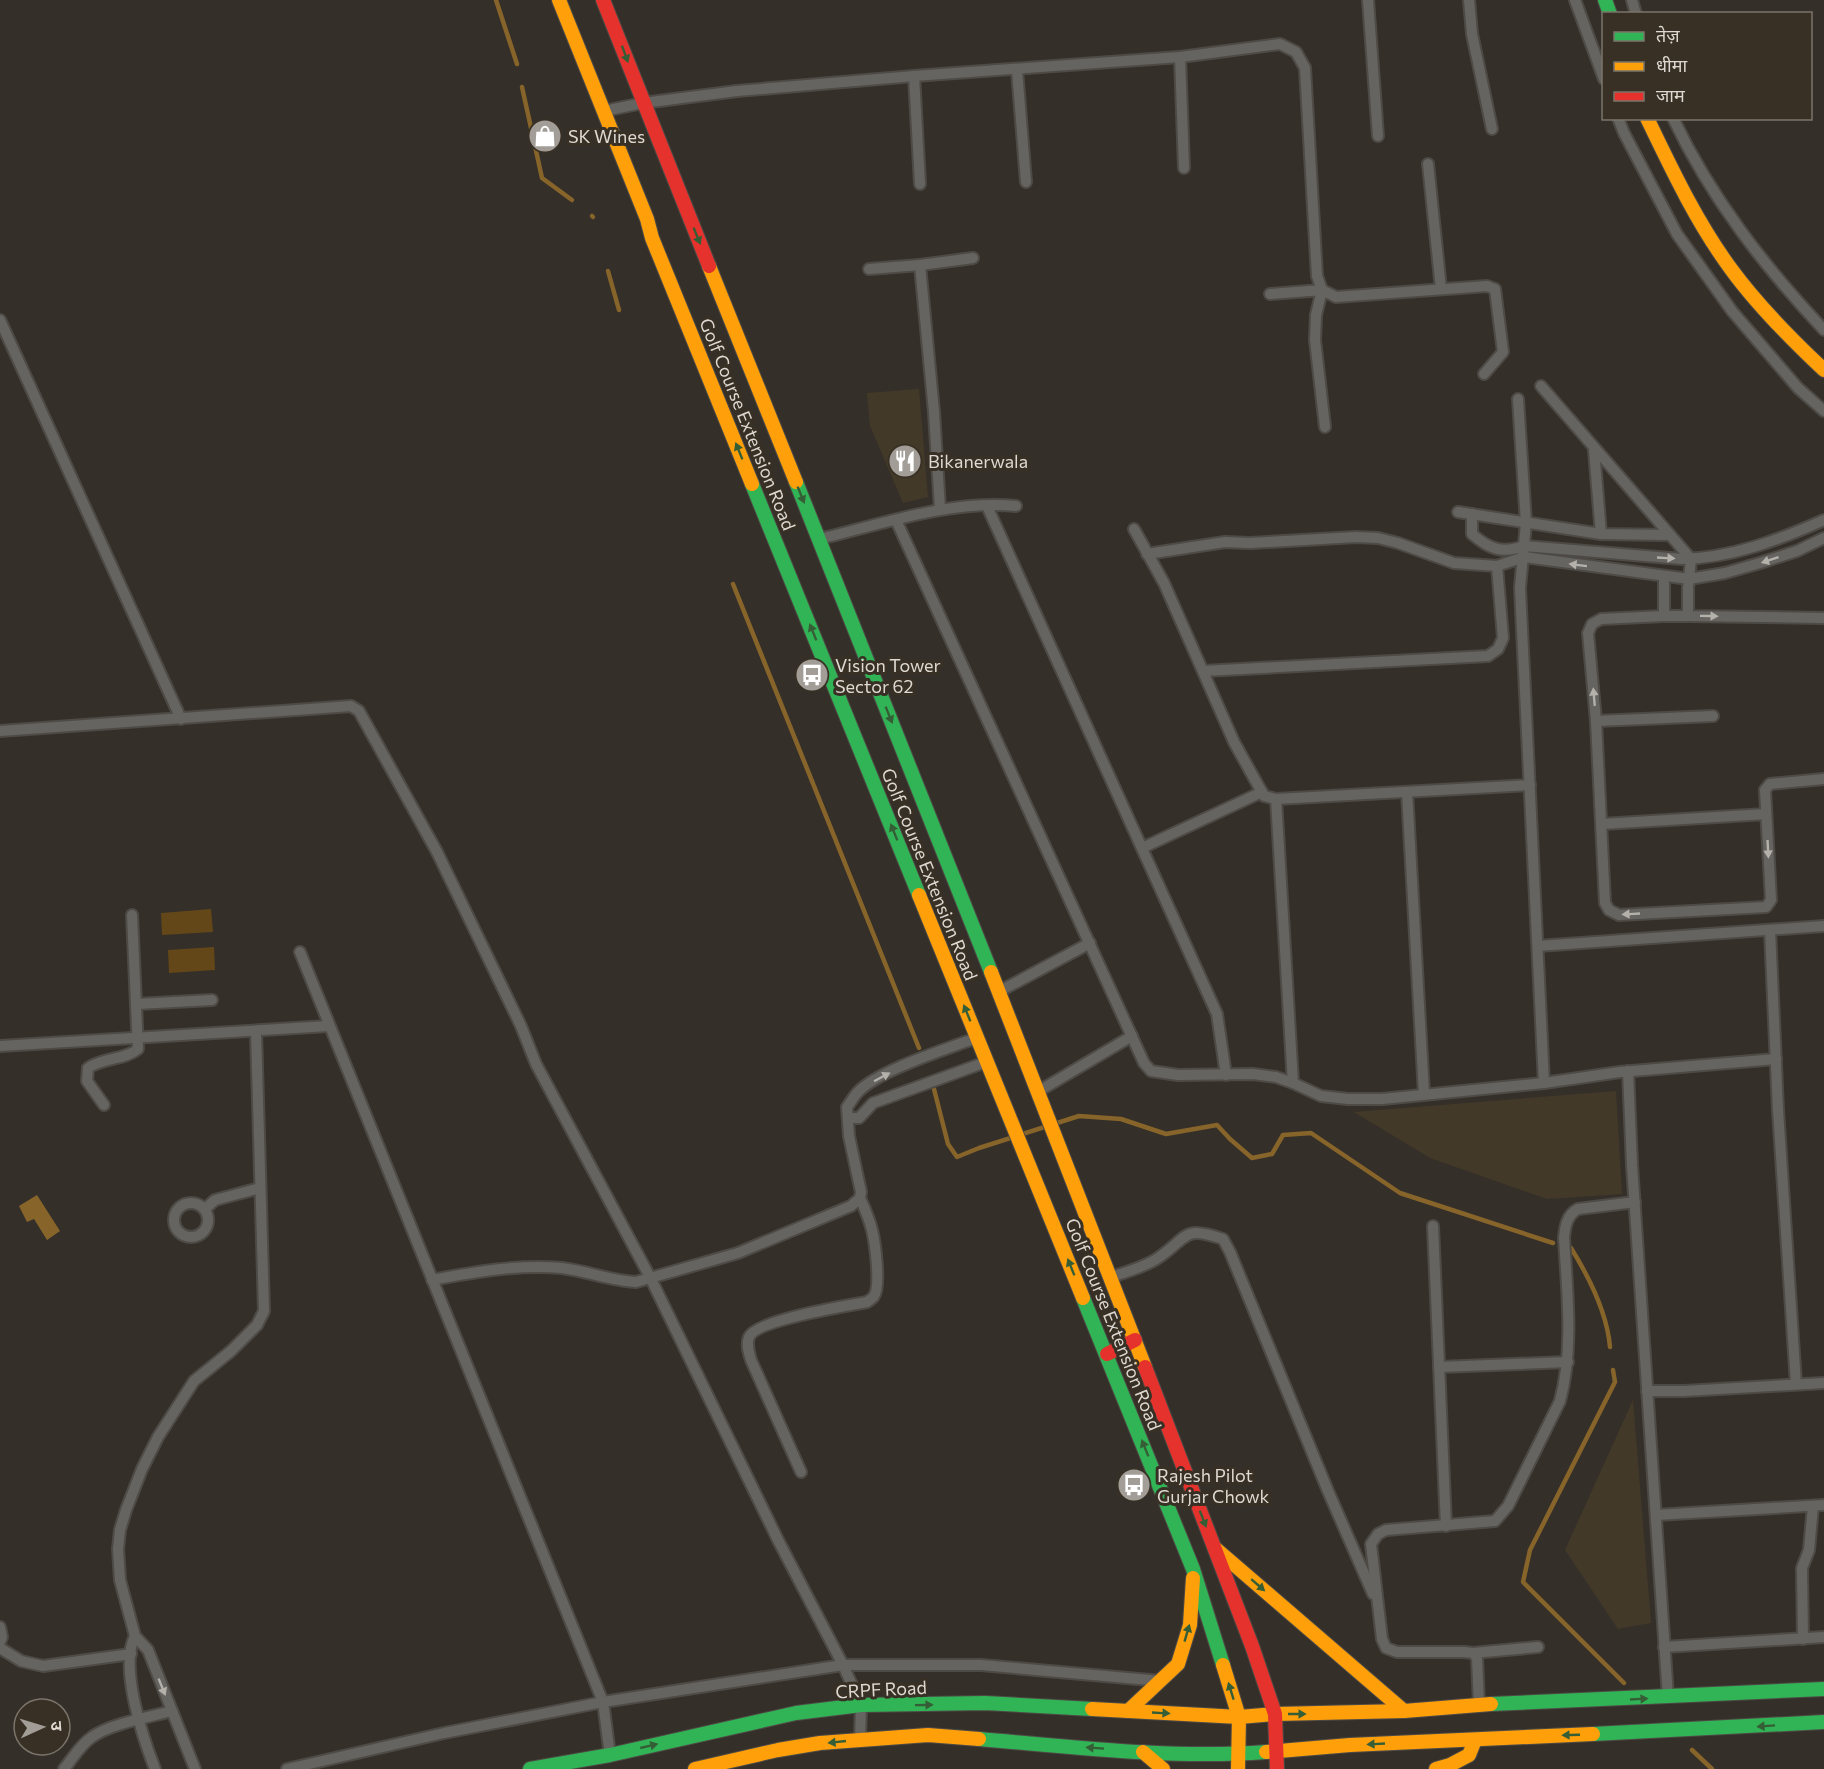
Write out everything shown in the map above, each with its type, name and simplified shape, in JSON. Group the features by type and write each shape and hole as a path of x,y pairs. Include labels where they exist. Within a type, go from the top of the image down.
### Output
{"main road":[{"name":"Golf Course Extension Road","path":"559,0 647,219 652,238 1193,1569 1239,1717 1238,1769"},
{"name":"Golf Course Extension Road","path":"603,0 1039,1090 1252,1646 1275,1714 1277,1769"},
{"path":"1648,120 1673,174 1720,254 1762,307 1824,370"},
{"path":"1107,1354 1135,1340"},
{"path":"1214,1547 1404,1711"},
{"path":"1128,1711 1178,1664 1190,1625 1193,1569"},
{"name":"CRPF Road","path":"530,1769 610,1755 796,1713 861,1705 985,1703 1239,1717 1404,1711 1479,1705 1824,1689"},
{"path":"694,1769 778,1750 928,1735 1143,1752 1237,1755 1350,1745 1824,1722"},
{"path":"1436,1769 1450,1766 1469,1755 1475,1740"},
{"path":"1143,1752 1163,1769"}],"street":[{"path":"1368,0 1378,136"},
{"path":"1469,0 1472,34 1492,129"},
{"path":"1575,0 1602,74"},
{"path":"604,111 643,103 737,91 1180,57 1280,44 1296,52 1305,68 1317,276 1322,290 1316,315 1315,340 1325,427"},
{"path":"1180,57 1184,168"},
{"path":"1017,70 1026,182"},
{"path":"914,76 920,184"},
{"path":"1619,120 1677,234 1732,311 1768,355 1798,388 1824,411"},
{"path":"1674,120 1711,189 1756,254 1824,330"},
{"path":"1428,165 1441,289"},
{"path":"869,269 973,258"},
{"path":"921,265 940,509"},
{"path":"1270,294 1322,290 1336,297 1486,286 1495,289 1503,352 1484,374"},
{"path":"0,320 181,718"},
{"path":"1541,386 1691,559 1688,616"},
{"path":"1518,399 1526,523 1520,588 1544,1083"},
{"path":"1594,449 1601,534"},
{"path":"987,506 1217,1014 1226,1075"},
{"path":"819,539 940,509 1016,506"},
{"path":"1458,512 1601,534 1670,535"},
{"path":"1472,514 1472,534 1487,546 1511,551 1691,559 1707,558 1769,542 1824,520"},
{"path":"896,520 1144,1063 1151,1071 1178,1075 1253,1074 1276,1077 1321,1096 1348,1099 1544,1083 1628,1071 1776,1059"},
{"path":"1134,529 1164,583 1234,742 1264,796 1276,799 1530,786"},
{"path":"1147,555 1225,542 1250,543 1356,537 1378,538 1398,543 1454,563 1497,566 1524,551 1664,577 1689,579 1742,568 1797,551 1824,538"},
{"path":"1203,671 1488,656 1498,649 1503,638 1497,566"},
{"path":"1664,577 1664,616"},
{"path":"1824,618 1664,616 1601,619 1593,624 1588,633 1596,721 1605,903 1609,910 1619,915 1766,907 1771,900 1765,790 1770,784 1824,779"},
{"path":"0,731 351,706 359,711 437,852 537,1064 651,1279 778,1540 843,1665 861,1705 860,1740"},
{"path":"1596,721 1713,716"},
{"path":"1142,848 1262,792"},
{"path":"1407,792 1424,1094"},
{"path":"1276,799 1293,1083"},
{"path":"1602,824 1766,814"},
{"path":"104,1105 87,1081 88,1068 96,1062 132,1054 138,1049 132,915"},
{"path":"1538,946 1824,926"},
{"path":"1770,930 1796,1384"},
{"path":"1000,992 1090,944"},
{"path":"300,952 603,1702 610,1755"},
{"path":"137,1004 212,1000"},
{"path":"0,1046 330,1026"},
{"path":"155,1769 133,1695 130,1654 135,1636 120,1580 118,1549 120,1530 142,1469 158,1437 194,1381 231,1351 257,1325 264,1311 255,1030"},
{"path":"1039,1090 1132,1036"},
{"path":"801,1472 750,1360 749,1335 757,1328 772,1322 867,1302 874,1297 877,1280 872,1231 860,1198 861,1186 851,1146 847,1107 859,1090 880,1077 976,1038"},
{"path":"848,1118 859,1118 873,1103 897,1093 986,1062"},
{"path":"1628,1071 1668,1697"},
{"path":"205,1209 215,1200 260,1188"},
{"path":"432,1280 533,1267 578,1271 621,1282 636,1282 738,1253 851,1206 860,1198"},
{"path":"1538,1647 1473,1653 1391,1651 1386,1648 1382,1639 1371,1544 1378,1534 1386,1530 1495,1521 1508,1506 1560,1401 1568,1362 1565,1225 1572,1213 1578,1209 1635,1202"},
{"path":"1433,1226 1446,1526"},
{"path":"1111,1277 1157,1259 1187,1234 1202,1232 1223,1239 1378,1606"},
{"path":"1439,1367 1568,1362"},
{"path":"1647,1391 1824,1383"},
{"path":"1656,1515 1819,1505 1809,1550 1802,1569 1803,1639"},
{"path":"0,1627 2,1637 0,1642"},
{"path":"135,1636 145,1644 148,1650 195,1769"},
{"path":"1665,1647 1824,1637"},
{"path":"0,1648 21,1661 44,1666 130,1654"},
{"path":"1473,1653 1477,1658 1479,1705"},
{"path":"286,1769 444,1733 603,1702 843,1665 981,1665 1161,1681"},
{"path":"64,1769 92,1737 172,1711"}],"shaded area":[{"name":"Bikanerwala","path":"919,389 928,497 903,503 870,426 867,393"},
{"path":"211,909 213,932 162,935 161,913"},
{"path":"214,947 215,970 169,973 168,950"},
{"path":"1616,1091 1622,1194 1547,1199 1430,1158 1354,1112"},
{"path":"37,1195 60,1231 47,1240 34,1219 27,1222 19,1206"},
{"path":"1633,1400 1651,1623 1618,1629 1565,1550"}],"waterway":[{"path":"496,0 517,64"},
{"path":"522,87 542,178 572,200"},
{"path":"608,271 619,310"},
{"path":"733,584 919,1048"},
{"path":"934,1089 948,1144 957,1157 1079,1116 1121,1119 1166,1134 1217,1125 1252,1158 1272,1154 1283,1135 1311,1133 1400,1193 1553,1243"},
{"path":"1571,1248 1596,1295 1605,1321 1610,1347"},
{"path":"1613,1370 1615,1382 1530,1550 1523,1582 1624,1683"},
{"path":"1692,1750 1712,1769"}],"traffic: fast":[{"path":"1605,0 1609,12"},
{"path":"796,482 991,972"},
{"path":"752,484 919,895"},
{"path":"1083,1298 1193,1569 1223,1665"},
{"path":"1491,1704 1824,1689"},
{"path":"530,1769 610,1755 796,1713 861,1705 985,1703 1092,1709"},
{"path":"1593,1734 1824,1722"},
{"path":"979,1739 1158,1753 1266,1752"}],"traffic: slow":[{"path":"559,0 752,484"},
{"path":"1648,120 1707,233 1741,283 1787,334 1824,370"},
{"path":"709,266 796,482"},
{"path":"919,895 1083,1298"},
{"path":"991,972 1145,1367"},
{"path":"1216,1549 1404,1711"},
{"path":"1128,1711 1178,1664 1190,1625 1193,1578"},
{"path":"1223,1665 1239,1717 1238,1769"},
{"path":"1092,1709 1239,1717 1404,1711 1491,1704"},
{"path":"1266,1752 1350,1745 1593,1734"},
{"path":"695,1769 820,1743 928,1735 979,1739"},
{"path":"1436,1769 1469,1755 1475,1740"},
{"path":"1143,1752 1163,1769"}],"traffic: jam":[{"path":"603,0 709,266"},
{"path":"1107,1354 1135,1340"},
{"path":"1145,1367 1252,1646 1275,1714 1277,1769"}],"place":[{"name":"SK Wines","path":"545,136"},
{"name":"Bikanerwala","path":"905,461"},
{"name":"Vision Tower Sector 62","path":"812,675"},
{"name":"Rajesh Pilot Gurjar Chowk","path":"1134,1485"}]}
